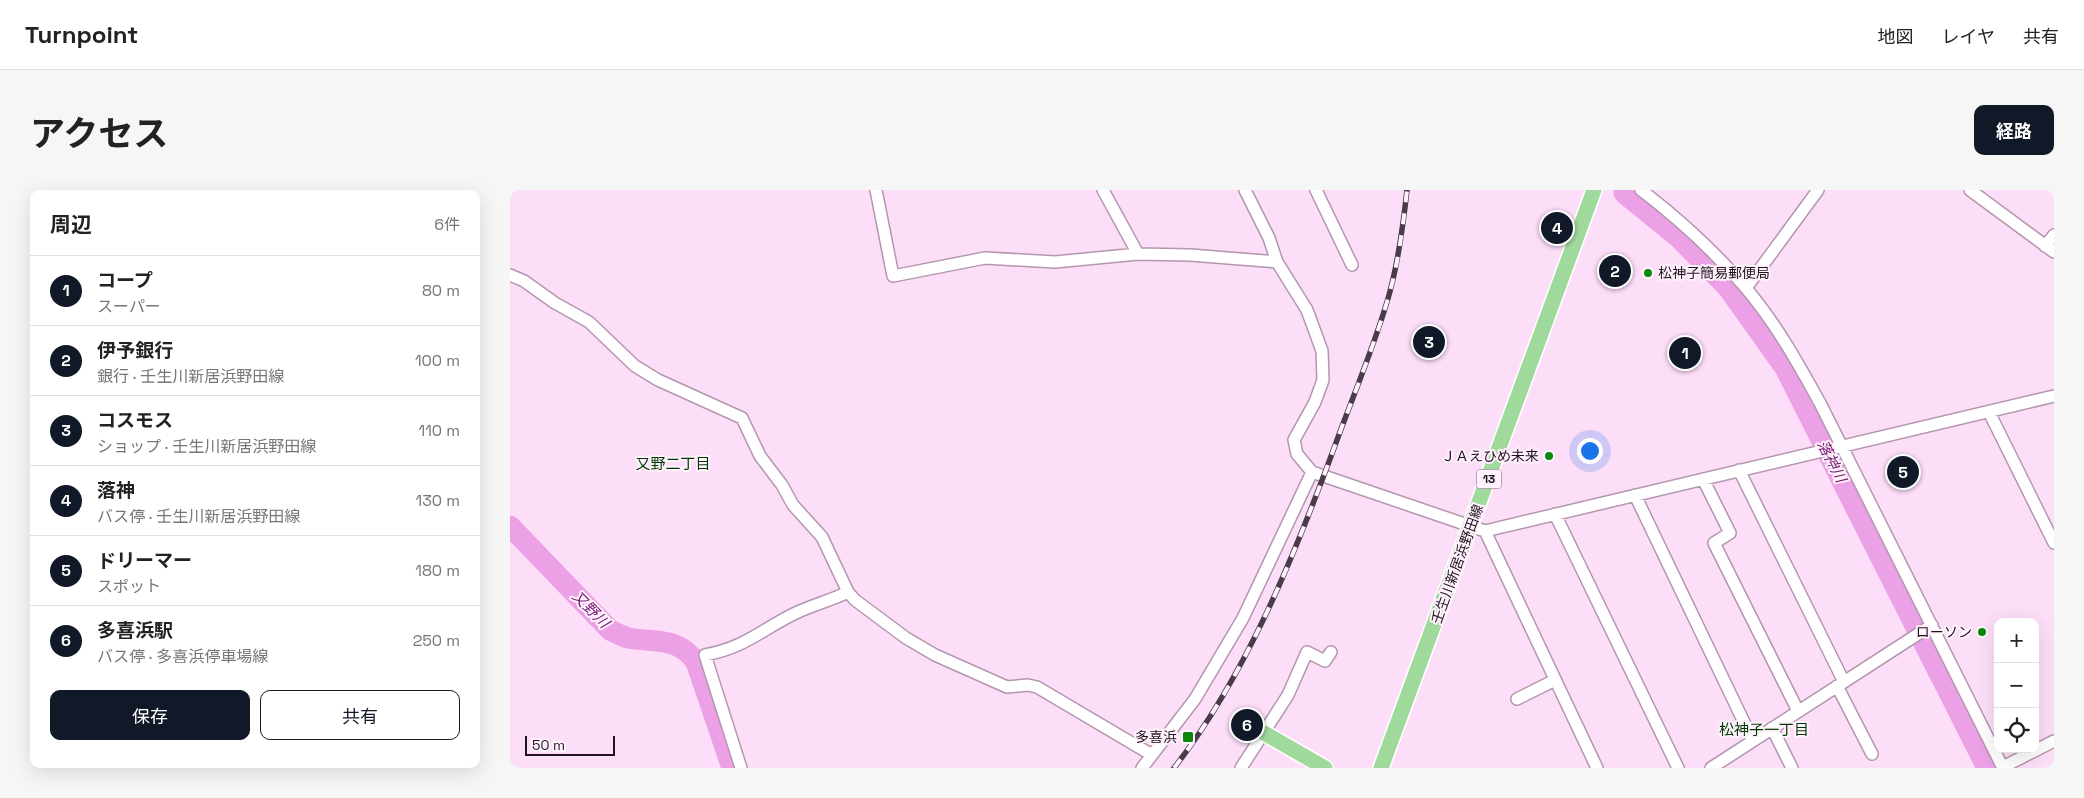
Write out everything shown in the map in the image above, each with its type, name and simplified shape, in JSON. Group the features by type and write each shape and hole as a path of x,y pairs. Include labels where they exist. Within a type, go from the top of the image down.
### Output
{"main road":[{"name":"壬生川新居浜野田線","path":"1381,768 1478,529 1594,190"},
{"path":"1264,733 1325,768"}],"street":[{"path":"876,190 893,276 985,258 1055,262 1138,254 1190,254 1277,262"},
{"path":"1103,190 1138,254"},
{"path":"1246,190 1269,238 1277,262 1307,310 1322,350 1322,380 1315,402 1294,440 1297,454 1312,472 1478,529 1555,514 2054,396"},
{"path":"1316,190 1352,265"},
{"path":"1641,190 1674,215 1746,288 1789,348 2003,768 2054,741"},
{"path":"1746,288 1818,190"},
{"path":"1970,190 2049,249 2054,234"},
{"path":"510,275 524,281 555,303 589,322 635,366 658,380 742,418 760,456 782,485 793,505 822,537 848,592 906,638 935,655 1007,687 1028,684 1037,687 1152,755"},
{"path":"1989,412 2054,543"},
{"path":"1739,470 1872,754"},
{"path":"1142,768 1195,700 1243,618 1312,472"},
{"path":"1703,479 1730,533 1714,543 1798,711"},
{"path":"1635,495 1753,741"},
{"path":"1555,514 1678,768"},
{"path":"1478,529 1555,680 1597,768"},
{"path":"740,768 705,655 727,651 752,640 799,611 848,592"},
{"path":"1711,768 1909,638 1930,627"},
{"path":"1241,768 1288,695 1307,652 1325,661 1331,652"},
{"path":"1517,699 1555,680"},
{"path":"1772,728 1792,768"}],"waterway":[{"name":"落神川","path":"1624,193 1678,237 1728,288 1785,368 1987,768"},
{"name":"又野川","path":"510,526 610,630 628,638 674,644 689,654 696,662 732,768"}],"railway":[{"path":"1174,768 1200,733 1245,656 1284,575 1318,492 1387,302 1397,260 1407,190"}],"place":[{"name":"落神","path":"1557,228"},
{"name":"伊予銀行","path":"1615,271"},
{"name":"松神子簡易郵便局","path":"1648,273"},
{"name":"コスモス","path":"1429,342"},
{"name":"コープ","path":"1685,353"},
{"name":"ＪＡえひめ未来","path":"1549,456"},
{"name":"ドリーマー","path":"1903,472"},
{"name":"ローソン","path":"1982,632"},
{"name":"多喜浜駅","path":"1247,725"},
{"name":"多喜浜","path":"1188,737"}],"district":[{"name":"又野二丁目","path":"673,463"},
{"name":"松神子一丁目","path":"1764,729"}]}
